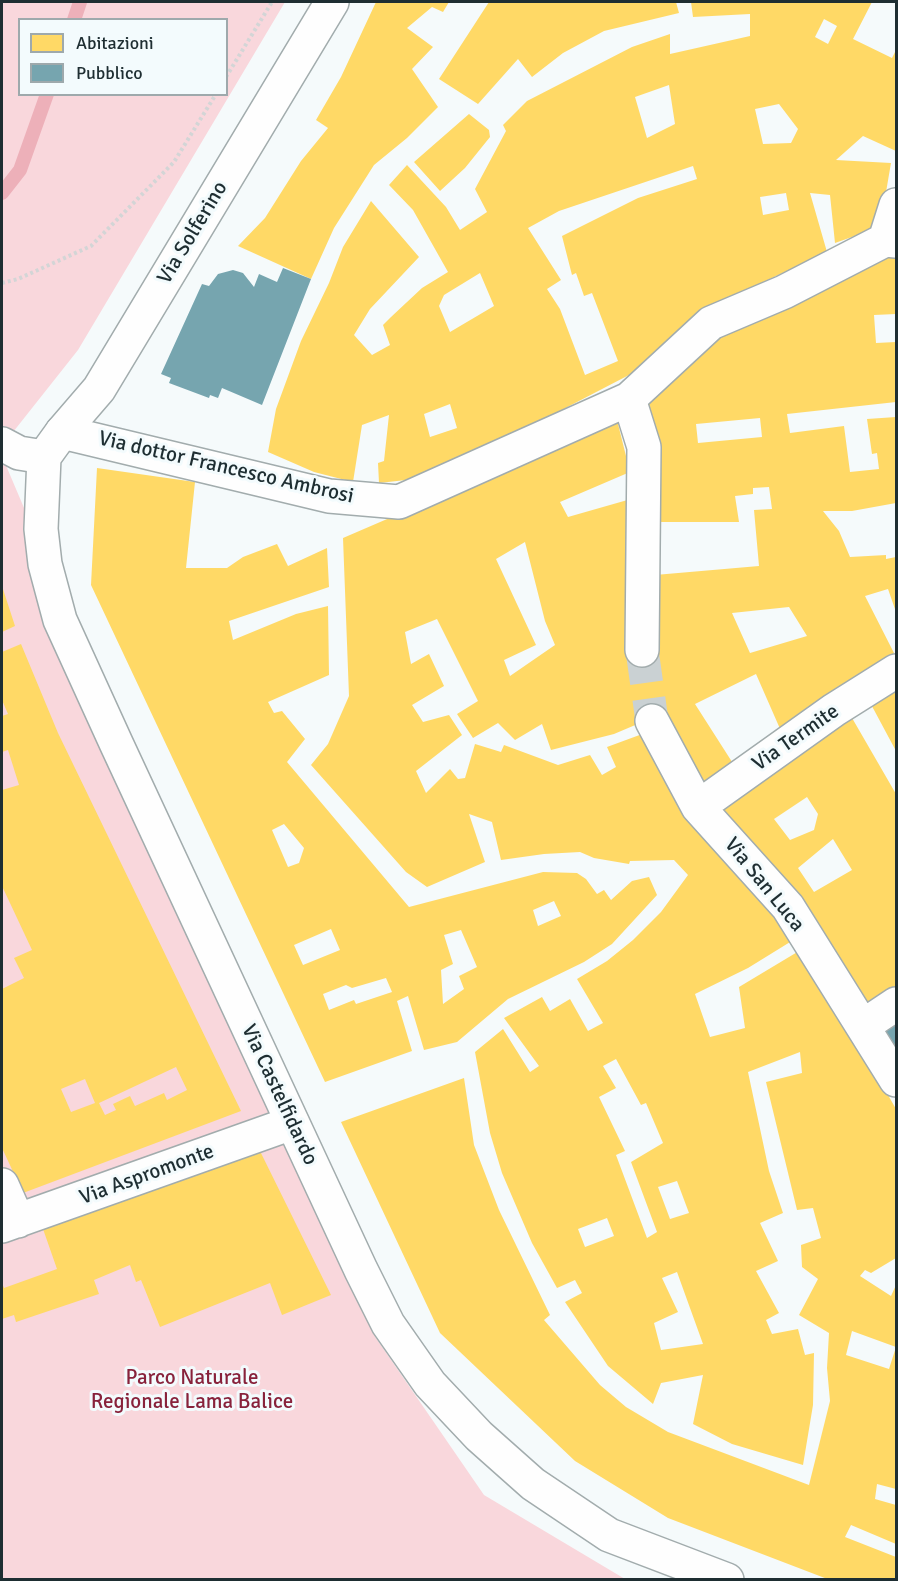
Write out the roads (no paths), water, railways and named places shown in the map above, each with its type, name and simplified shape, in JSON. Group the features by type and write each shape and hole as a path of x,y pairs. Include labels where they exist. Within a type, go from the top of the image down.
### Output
{"street":[{"name":"Via Solferino","path":"32,446 99,389 332,2"},
{"path":"891,241 897,206"},
{"name":"Via dottor Francesco Ambrosi","path":"32,446 329,496 399,502 629,399 711,322 784,292 891,241"},
{"path":"629,399 644,447 642,650"},
{"name":"Via Castelfidardo","path":"32,446 45,564 60,620 292,1123 388,1324 430,1384 479,1436 534,1484 609,1535 727,1580"},
{"name":"Via Termite","path":"698,807 834,711 897,671"},
{"name":"Via San Luca","path":"652,722 698,807 788,907 897,1080"},
{"path":"863,1026 897,1004"},
{"name":"Via Aspromonte","path":"10,1224 292,1123"},
{"path":"2,1185 10,1224"}],"waterway":[{"path":"75,18 80,2"},
{"path":"2,193 20,170 46,96"}],"tunnel":[{"path":"642,650 652,721"}],"park label":[{"name":"Parco Naturale Regionale Lama Balice","path":"192,1390"}]}
